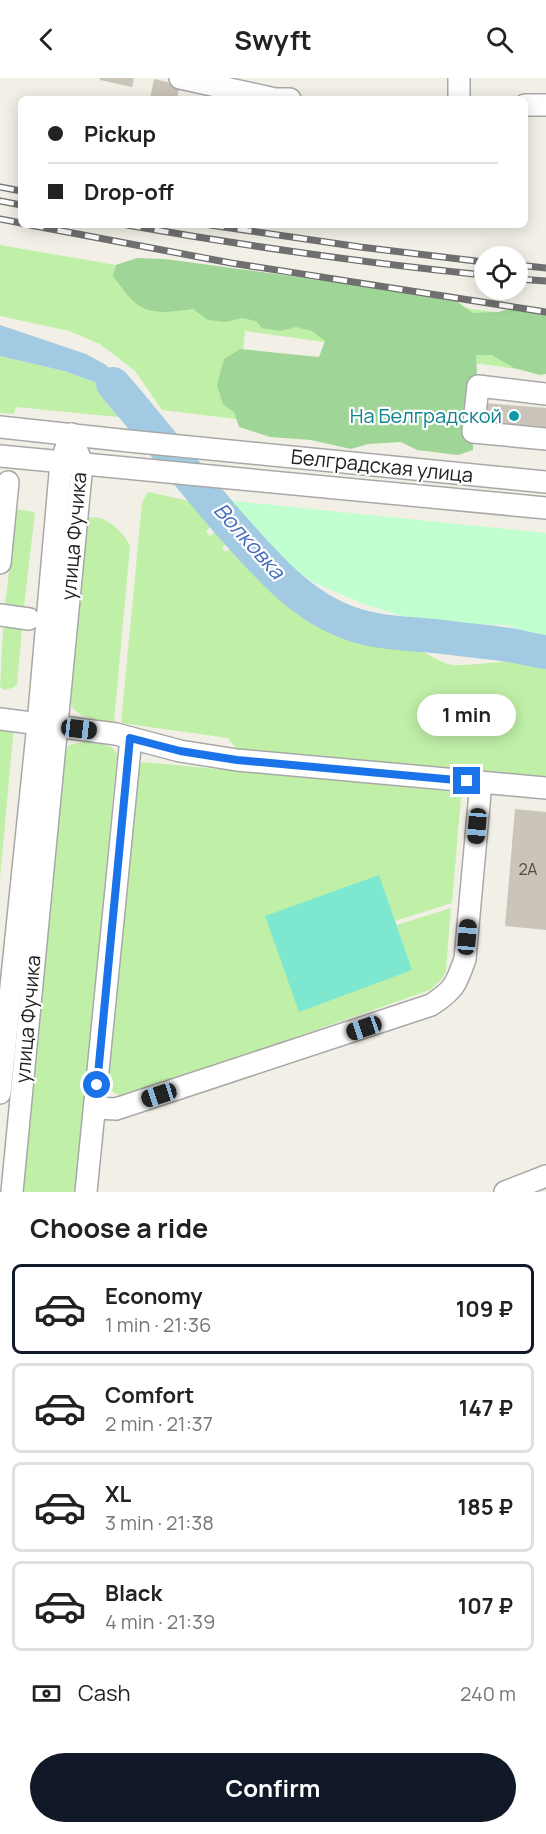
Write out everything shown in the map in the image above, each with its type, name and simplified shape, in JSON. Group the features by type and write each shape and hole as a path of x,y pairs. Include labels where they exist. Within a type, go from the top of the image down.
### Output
{"street":[{"path":"180,78 202,87 256,96"},
{"path":"459,78 459,96"},
{"path":"528,105 546,105"},
{"path":"546,394 478,386 473,432 546,439"},
{"path":"0,427 71,434"},
{"name":"Белградская улица","path":"71,434 546,482"},
{"name":"улица Фучика","path":"0,1093 47,725 71,463 71,434"},
{"path":"0,456 71,463"},
{"name":"Белградская улица","path":"71,463 546,508"},
{"path":"0,563 8,482"},
{"path":"0,615 29,619"},
{"path":"0,719 116,734 180,751 237,760 546,788"},
{"path":"86,1192 130,738"},
{"path":"95,1108 116,1109 138,1102 431,1005 448,994 458,979 465,959 481,782"},
{"name":"улица Фучика","path":"12,1011 12,1192"},
{"path":"505,1192 546,1176"}],"green space":[{"path":"0,245 162,273 437,304 546,319 546,373 245,331 236,419 162,410 135,371 100,344 69,331 0,316"},
{"path":"137,258 165,259 452,298 473,313 499,312 515,307 546,309 546,374 540,375 514,368 492,355 476,355 477,373 471,393 473,450 458,455 417,450 401,442 368,444 351,449 311,440 270,437 239,427 234,412 223,404 217,385 224,359 240,349 319,357 325,341 312,331 296,327 280,331 262,328 256,321 242,318 226,322 208,320 193,309 165,312 144,308 131,299 113,276 116,265"},
{"path":"0,356 64,371 103,385 128,418 16,407 14,414 0,413"},
{"path":"148,492 195,502 214,524 206,531 210,536 219,528 227,537 229,541 222,548 226,552 234,546 285,599 299,610 330,627 349,634 408,645 454,665 522,662 546,666 546,778 237,750 228,738 121,723 142,503"},
{"path":"224,500 546,533 546,638 506,625 467,624 402,616 361,603 315,583 275,557"},
{"path":"15,509 35,512 24,607 5,603"},
{"path":"96,517 116,528 125,536 130,546 114,722 83,716 69,703 87,518"},
{"path":"5,626 22,629 17,685 4,690 0,687"},
{"path":"0,725 14,725 0,879"},
{"path":"83,742 107,745 117,754 75,1192 23,1192 65,752 69,745"},
{"path":"143,762 457,792 461,798 452,903 395,921 379,875 396,925 451,908 446,971 442,979 430,990 127,1096 114,1092 108,1083 109,1057 137,767"}],"shaded area":[{"path":"0,325 86,354 106,365 153,417 149,419 128,418 103,385 64,371 0,356"},
{"path":"379,875 412,970 299,1012 265,916"}],"building":[{"path":"100,78 134,79 132,87 100,80"},
{"path":"154,79 180,85 178,96 151,96"},
{"name":"На Белградской","path":"484,403 546,408 546,428 482,423"},
{"path":"515,809 546,812 546,930 505,926"}],"waterway":[{"name":"Волковка","path":"113,384 254,551 283,581 315,606 364,628 499,643 546,652"}],"railway":[{"path":"0,187 18,190"},
{"path":"0,201 18,204"},
{"path":"0,219 18,222"},
{"path":"46,228 231,263 546,312"},
{"path":"145,228 306,253 474,274"},
{"path":"230,228 474,261"},
{"path":"528,266 546,268"},
{"path":"528,280 546,281"}],"place":[{"name":"На Белградской","path":"514,416"}],"route":[{"path":"97,1085 130,738 180,751 237,760 467,781"}]}
